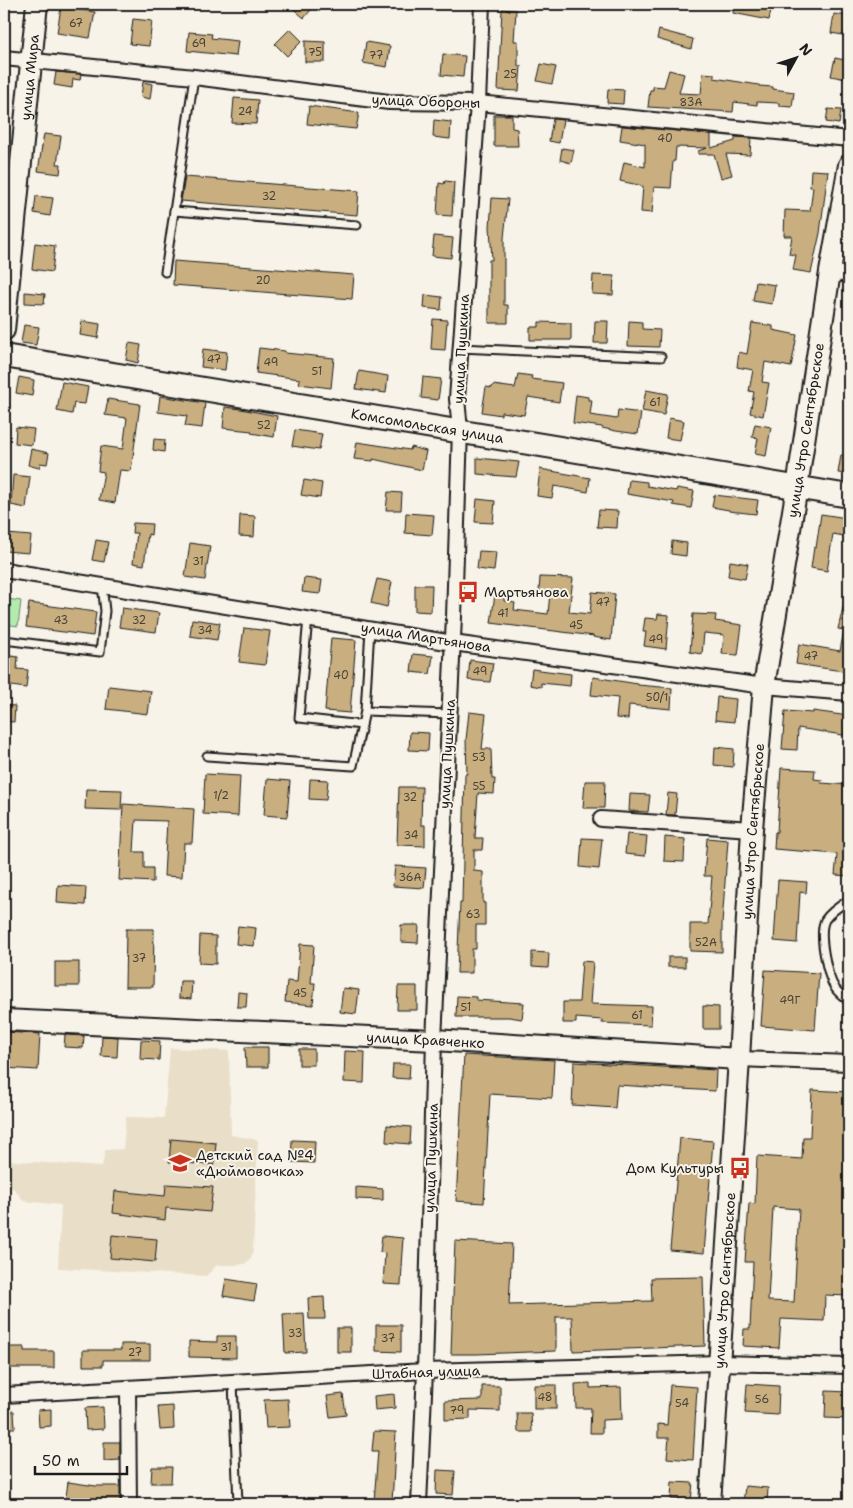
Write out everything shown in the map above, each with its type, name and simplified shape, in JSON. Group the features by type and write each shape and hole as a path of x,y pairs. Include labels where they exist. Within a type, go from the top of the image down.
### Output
{"main road":[{"name":"Комсомольская улица","path":"4,356 268,401 460,430 849,496"}],"street":[{"name":"улица Мира","path":"4,330 37,4"},
{"name":"улица Пушкина","path":"419,1504 425,1371 434,1040 453,643 460,430 457,399 459,348 478,103 482,4"},
{"name":"улица Обороны","path":"4,58 30,59 194,77 389,102 478,103 849,139"},
{"name":"улица Утро Сентябрьское","path":"710,1504 752,829 764,686 797,487 840,273 849,165"},
{"name":"улица Мартьянова","path":"4,570 453,643 764,686 849,693"},
{"path":"601,819 752,829"},
{"name":"улица Кравченко","path":"4,1020 434,1040 739,1059 849,1063"},
{"name":"Штабная улица","path":"4,1395 425,1371 719,1363 849,1366"},
{"path":"128,1388 129,1504"}],"lane":[{"path":"165,272 194,77"},
{"path":"174,211 357,225"},
{"path":"459,348 661,357"},
{"path":"4,640 100,652 105,612 102,585"},
{"path":"308,618 299,718 362,725"},
{"path":"207,756 353,766 365,711 370,629"},
{"path":"365,711 449,714"},
{"path":"849,900 825,920 822,936 824,953 834,988 849,1001"},
{"path":"233,1382 238,1504"}],"shaded area":[{"path":"4,86 10,87 4,140"},
{"name":"Детский сад №4 «Дюймовочка»","path":"170,1048 229,1051 231,1135 258,1140 251,1259 244,1264 217,1265 206,1276 58,1268 61,1205 24,1201 14,1189 4,1184 4,1160 102,1167 105,1150 123,1149 126,1117 164,1118"}],"green space":[{"path":"4,178 8,191 4,229"},
{"path":"7,599 21,601 18,626 4,624"}],"building":[{"path":"288,4 316,4 304,18"},
{"path":"734,4 772,5 769,20 733,13"},
{"path":"61,7 95,12 90,38 57,33"},
{"path":"502,9 516,10 514,41 518,41 518,66 521,66 519,91 498,90"},
{"path":"834,14 849,16 849,36 831,33"},
{"path":"133,19 152,21 149,46 130,44"},
{"path":"290,29 302,41 287,56 275,44"},
{"path":"659,30 693,39 691,49 657,39"},
{"path":"189,32 212,34 211,38 238,41 236,56 187,51"},
{"path":"305,41 325,42 325,62 305,62"},
{"path":"366,42 390,46 387,67 363,63"},
{"path":"443,54 465,56 463,77 441,75"},
{"path":"835,58 849,61 846,79 831,76"},
{"path":"541,64 556,67 552,84 537,81"},
{"path":"669,70 684,74 679,93 701,94 703,73 714,74 714,78 794,92 792,107 779,106 779,103 757,102 757,105 734,102 733,112 648,107 650,90 653,90 653,86 664,87"},
{"path":"56,72 81,74 80,80 73,79 72,88 54,85"},
{"path":"143,82 152,84 150,99 141,97"},
{"path":"608,89 624,90 623,104 607,103"},
{"path":"234,98 258,100 256,124 232,123"},
{"path":"309,106 359,113 356,129 307,124"},
{"path":"828,109 841,110 839,124 826,122"},
{"path":"494,115 512,115 512,128 517,129 518,146 494,146"},
{"path":"553,119 563,120 559,143 549,141"},
{"path":"434,120 451,122 450,139 433,137"},
{"path":"622,126 711,134 711,148 735,141 735,137 751,138 750,155 726,154 732,175 721,178 714,154 698,154 698,151 707,148 676,147 671,188 654,187 652,213 641,212 643,186 620,181 624,162 645,167 645,144 620,140"},
{"path":"44,134 61,136 57,164 61,164 60,174 38,171"},
{"path":"562,148 574,150 571,163 560,160"},
{"path":"811,170 828,171 820,233 811,273 793,270 796,255 789,254 792,236 784,236 785,210 810,211 813,187 810,187"},
{"path":"185,177 359,191 357,215 181,201"},
{"path":"445,181 454,182 452,216 437,215 439,183 444,184"},
{"path":"36,196 53,198 50,216 34,213"},
{"path":"492,198 508,199 504,238 504,305 508,305 508,323 489,323 489,260 492,260 490,227"},
{"path":"434,236 453,238 451,258 432,256"},
{"path":"35,243 55,246 52,272 32,269"},
{"path":"174,261 354,275 352,299 173,285"},
{"path":"593,275 614,276 613,295 592,294"},
{"path":"756,282 775,285 772,304 753,301"},
{"path":"25,292 45,294 44,304 25,303"},
{"path":"425,295 442,297 441,310 424,308"},
{"path":"433,319 447,320 445,350 431,349"},
{"path":"82,321 100,324 98,338 80,335"},
{"path":"595,321 608,321 607,343 594,343"},
{"path":"629,321 642,322 642,329 660,330 659,347 628,346"},
{"path":"539,322 571,323 571,340 530,340 530,327 539,327"},
{"path":"752,323 773,326 773,330 797,335 791,367 765,362 762,382 769,383 763,416 750,413 754,392 749,391 753,370 737,367 739,352 747,354"},
{"path":"24,325 39,327 36,345 21,343"},
{"path":"129,343 141,345 138,363 126,360"},
{"path":"259,348 285,351 285,353 334,358 331,388 299,384 300,379 256,373"},
{"path":"203,349 227,352 225,370 201,367"},
{"path":"359,371 388,376 386,393 356,389"},
{"path":"518,374 532,376 531,379 562,383 559,402 528,397 524,415 501,412 501,415 482,412 486,387 492,388 493,385 515,388"},
{"path":"19,377 34,380 32,396 16,393"},
{"path":"423,377 441,379 438,400 421,398"},
{"path":"62,382 88,387 85,404 74,403 72,414 57,411"},
{"path":"646,390 668,394 664,415 642,411"},
{"path":"576,395 588,397 588,400 592,400 590,415 617,419 618,410 641,413 638,434 573,423"},
{"path":"160,396 205,403 202,428 185,426 187,416 158,412"},
{"path":"108,399 140,404 131,471 120,470 115,503 99,500 104,472 98,471 101,446 123,449 127,418 105,415"},
{"path":"225,407 277,416 274,437 251,433 252,431 223,428"},
{"path":"669,418 684,421 680,440 666,438"},
{"path":"755,424 771,427 766,456 755,454 758,438 752,437"},
{"path":"16,427 34,429 32,445 15,443"},
{"path":"295,430 322,434 319,450 292,446"},
{"path":"154,439 165,440 164,452 153,450"},
{"path":"357,442 410,450 411,447 426,451 422,470 373,459 373,461 354,459"},
{"path":"31,449 49,453 47,464 40,463 39,468 28,465"},
{"path":"841,455 849,456 849,474 838,473"},
{"path":"477,458 519,462 516,477 477,474"},
{"path":"540,469 590,478 588,492 554,486 552,498 537,496"},
{"path":"13,475 30,477 26,508 11,505"},
{"path":"304,480 322,483 320,498 301,495"},
{"path":"629,480 647,482 647,486 676,491 677,488 694,491 691,508 673,505 674,502 627,494"},
{"path":"388,492 402,493 401,510 386,510"},
{"path":"714,495 758,500 756,514 712,507"},
{"path":"477,499 495,501 493,523 475,522"},
{"path":"599,510 618,511 617,528 597,527"},
{"path":"406,513 434,515 432,535 405,533"},
{"path":"821,514 847,518 844,536 833,534 827,571 811,568"},
{"path":"240,515 255,516 254,537 239,536"},
{"path":"133,523 152,524 151,535 148,534 144,565 133,563 137,533 132,533"},
{"path":"7,534 31,536 29,553 5,551"},
{"path":"96,540 108,542 104,562 92,560"},
{"path":"672,541 687,543 686,556 671,554"},
{"path":"190,543 210,546 205,580 185,577"},
{"path":"479,551 496,552 494,571 477,569"},
{"path":"730,561 748,564 745,579 728,576"},
{"path":"540,577 573,578 569,612 590,614 592,592 615,594 611,640 594,636 491,623 495,594 504,596 504,601 515,603 514,610 548,614 550,593 539,592"},
{"path":"304,578 322,580 320,594 302,592"},
{"path":"377,579 392,582 387,607 371,603"},
{"path":"415,585 432,585 431,612 415,611"},
{"path":"845,599 849,599 849,672 796,664 799,644 840,651 844,630 838,629"},
{"path":"29,603 96,612 93,636 26,627"},
{"path":"122,608 159,613 156,632 119,627"},
{"path":"658,614 669,615 666,649 644,646 645,618 657,619"},
{"path":"693,614 716,615 715,621 742,625 738,655 722,654 724,635 704,633 702,654 690,652"},
{"path":"192,619 220,623 217,640 190,636"},
{"path":"244,628 270,631 265,665 239,662"},
{"path":"331,638 356,640 350,713 325,711"},
{"path":"413,654 433,656 430,674 411,672"},
{"path":"4,655 18,657 17,669 28,670 26,688 4,685"},
{"path":"470,660 493,663 490,682 468,680"},
{"path":"532,669 571,674 570,686 541,683 541,687 530,685"},
{"path":"593,677 638,685 672,688 671,709 629,705 628,719 616,718 618,698 591,695"},
{"path":"109,686 151,691 148,714 106,709"},
{"path":"717,697 736,699 734,722 715,720"},
{"path":"4,705 15,706 14,722 4,721"},
{"path":"785,711 813,713 813,711 849,716 849,736 798,728 797,750 782,749"},
{"path":"469,712 486,714 482,749 491,749 492,779 495,779 494,794 478,793 475,838 483,838 482,850 474,850 474,871 483,872 485,925 476,925 476,949 472,949 472,973 457,973 460,903 462,903 465,774 467,774 466,740"},
{"path":"410,732 429,733 428,751 409,750"},
{"path":"715,747 734,749 733,767 714,765"},
{"path":"781,768 815,770 814,779 822,780 821,783 849,785 849,876 835,875 836,854 774,849 775,832 777,832"},
{"path":"205,774 240,776 238,816 203,814"},
{"path":"267,779 290,781 287,817 264,815"},
{"path":"310,779 328,780 326,800 309,799"},
{"path":"585,781 605,781 604,808 583,808"},
{"path":"399,787 422,787 421,825 425,825 425,846 397,845"},
{"path":"86,789 122,790 121,810 85,809"},
{"path":"668,793 677,794 675,815 666,815"},
{"path":"630,794 650,795 648,812 629,811"},
{"path":"123,804 194,809 192,843 184,843 182,877 164,876 167,821 136,820 134,852 144,852 144,868 153,868 153,882 119,880"},
{"path":"627,834 647,836 645,856 625,854"},
{"path":"665,837 685,839 684,862 664,861"},
{"path":"582,838 602,839 599,869 580,867"},
{"path":"707,838 728,840 722,952 690,951 690,924 708,924 712,876 704,876"},
{"path":"395,866 426,868 424,888 393,886"},
{"path":"778,880 807,882 806,893 800,892 797,943 774,941"},
{"path":"58,885 86,887 85,905 57,903"},
{"path":"401,925 419,925 418,943 401,942"},
{"path":"238,926 256,928 254,946 236,944"},
{"path":"126,929 154,929 153,987 125,987"},
{"path":"200,935 216,936 216,964 199,963"},
{"path":"300,944 314,945 311,983 315,983 313,1005 285,1002 287,981 297,982"},
{"path":"532,952 549,953 548,968 532,967"},
{"path":"668,957 685,957 685,967 668,967"},
{"path":"582,961 593,962 590,1004 652,1006 651,1025 602,1023 602,1020 576,1018 576,1023 563,1023 563,1002 579,1002"},
{"path":"55,962 79,962 79,986 55,986"},
{"path":"765,970 819,973 815,1030 761,1026"},
{"path":"180,981 192,981 191,999 179,998"},
{"path":"398,986 417,986 417,1010 397,1010"},
{"path":"343,988 359,990 356,1014 340,1012"},
{"path":"238,992 247,993 246,1007 237,1007"},
{"path":"457,996 476,997 476,1000 524,1003 522,1019 509,1017 456,1017"},
{"path":"703,1006 719,1007 719,1029 703,1029"},
{"path":"4,1032 40,1034 38,1070 4,1068"},
{"path":"65,1035 84,1036 83,1048 64,1047"},
{"path":"102,1036 118,1037 117,1057 101,1056"},
{"path":"141,1040 160,1041 159,1060 140,1059"},
{"path":"245,1047 268,1047 268,1067 246,1067"},
{"path":"299,1049 314,1049 314,1065 299,1065"},
{"path":"345,1051 365,1052 364,1083 344,1082"},
{"path":"464,1055 554,1060 552,1098 490,1094 484,1203 456,1201"},
{"path":"574,1062 716,1070 715,1091 617,1085 615,1108 572,1105"},
{"path":"393,1064 410,1064 409,1079 392,1078"},
{"path":"812,1090 849,1092 849,1296 825,1295 824,1321 781,1319 779,1348 743,1346 744,1329 750,1329 753,1262 745,1262 749,1203 755,1204 757,1156 802,1159 803,1137 810,1137","holes":["773,1207 799,1209 794,1302 768,1301"]},
{"path":"387,1125 411,1127 410,1144 386,1142"},
{"path":"680,1138 713,1141 704,1253 670,1250"},
{"path":"171,1139 216,1143 214,1165 169,1162"},
{"path":"292,1140 315,1141 314,1163 291,1162"},
{"path":"166,1184 213,1187 210,1212 166,1208 165,1220 113,1213 115,1191 165,1196"},
{"path":"356,1187 383,1189 383,1200 356,1199"},
{"path":"112,1235 157,1239 155,1262 110,1258"},
{"path":"382,1236 403,1238 401,1285 383,1284 385,1253 380,1252"},
{"path":"455,1241 512,1244 509,1305 652,1301 651,1278 703,1277 705,1346 573,1351 572,1317 556,1317 556,1351 451,1354"},
{"path":"226,1279 257,1284 254,1301 223,1296"},
{"path":"324,1297 325,1319 309,1319 308,1298"},
{"path":"304,1313 306,1352 285,1353 283,1314"},
{"path":"376,1325 401,1325 401,1352 376,1351"},
{"path":"337,1328 351,1328 351,1352 337,1352"},
{"path":"217,1336 236,1336 236,1358 189,1357 189,1341 217,1342"},
{"path":"121,1344 150,1344 150,1360 103,1360 103,1366 83,1366 83,1350 121,1350"},
{"path":"4,1347 24,1347 24,1351 54,1351 54,1368 4,1368"},
{"path":"590,1383 590,1388 621,1387 622,1419 602,1420 602,1433 590,1433 591,1408 576,1408 575,1384"},
{"path":"747,1384 779,1386 778,1415 745,1413"},
{"path":"534,1385 556,1385 556,1409 534,1409"},
{"path":"670,1385 697,1387 693,1460 667,1458 669,1438 658,1438 658,1424 667,1425"},
{"path":"482,1386 500,1386 500,1411 470,1410 470,1419 445,1420 445,1401 482,1400"},
{"path":"826,1391 849,1392 849,1419 825,1418"},
{"path":"343,1394 346,1415 330,1417 327,1396"},
{"path":"394,1394 395,1408 375,1410 374,1396"},
{"path":"288,1399 290,1427 266,1428 264,1400"},
{"path":"173,1406 174,1429 160,1430 158,1407"},
{"path":"103,1407 104,1429 86,1430 85,1408"},
{"path":"51,1409 51,1426 39,1427 38,1410"},
{"path":"4,1411 14,1411 15,1428 4,1428"},
{"path":"517,1413 531,1413 532,1432 518,1432"},
{"path":"374,1431 396,1432 392,1503 374,1501 378,1451 372,1451"},
{"path":"104,1442 120,1442 120,1460 104,1461"},
{"path":"152,1467 172,1467 171,1483 151,1483"},
{"path":"437,1470 455,1471 453,1495 436,1494"},
{"path":"68,1482 96,1486 120,1486 120,1503 65,1504"},
{"path":"672,1482 693,1483 691,1501 671,1499"},
{"path":"745,1486 768,1488 767,1504 743,1504"}],"place":[{"name":"Мартьянова","path":"468,592"},
{"name":"Детский сад №4 «Дюймовочка»","path":"180,1163"},
{"name":"Дом Культуры","path":"740,1168"}]}
